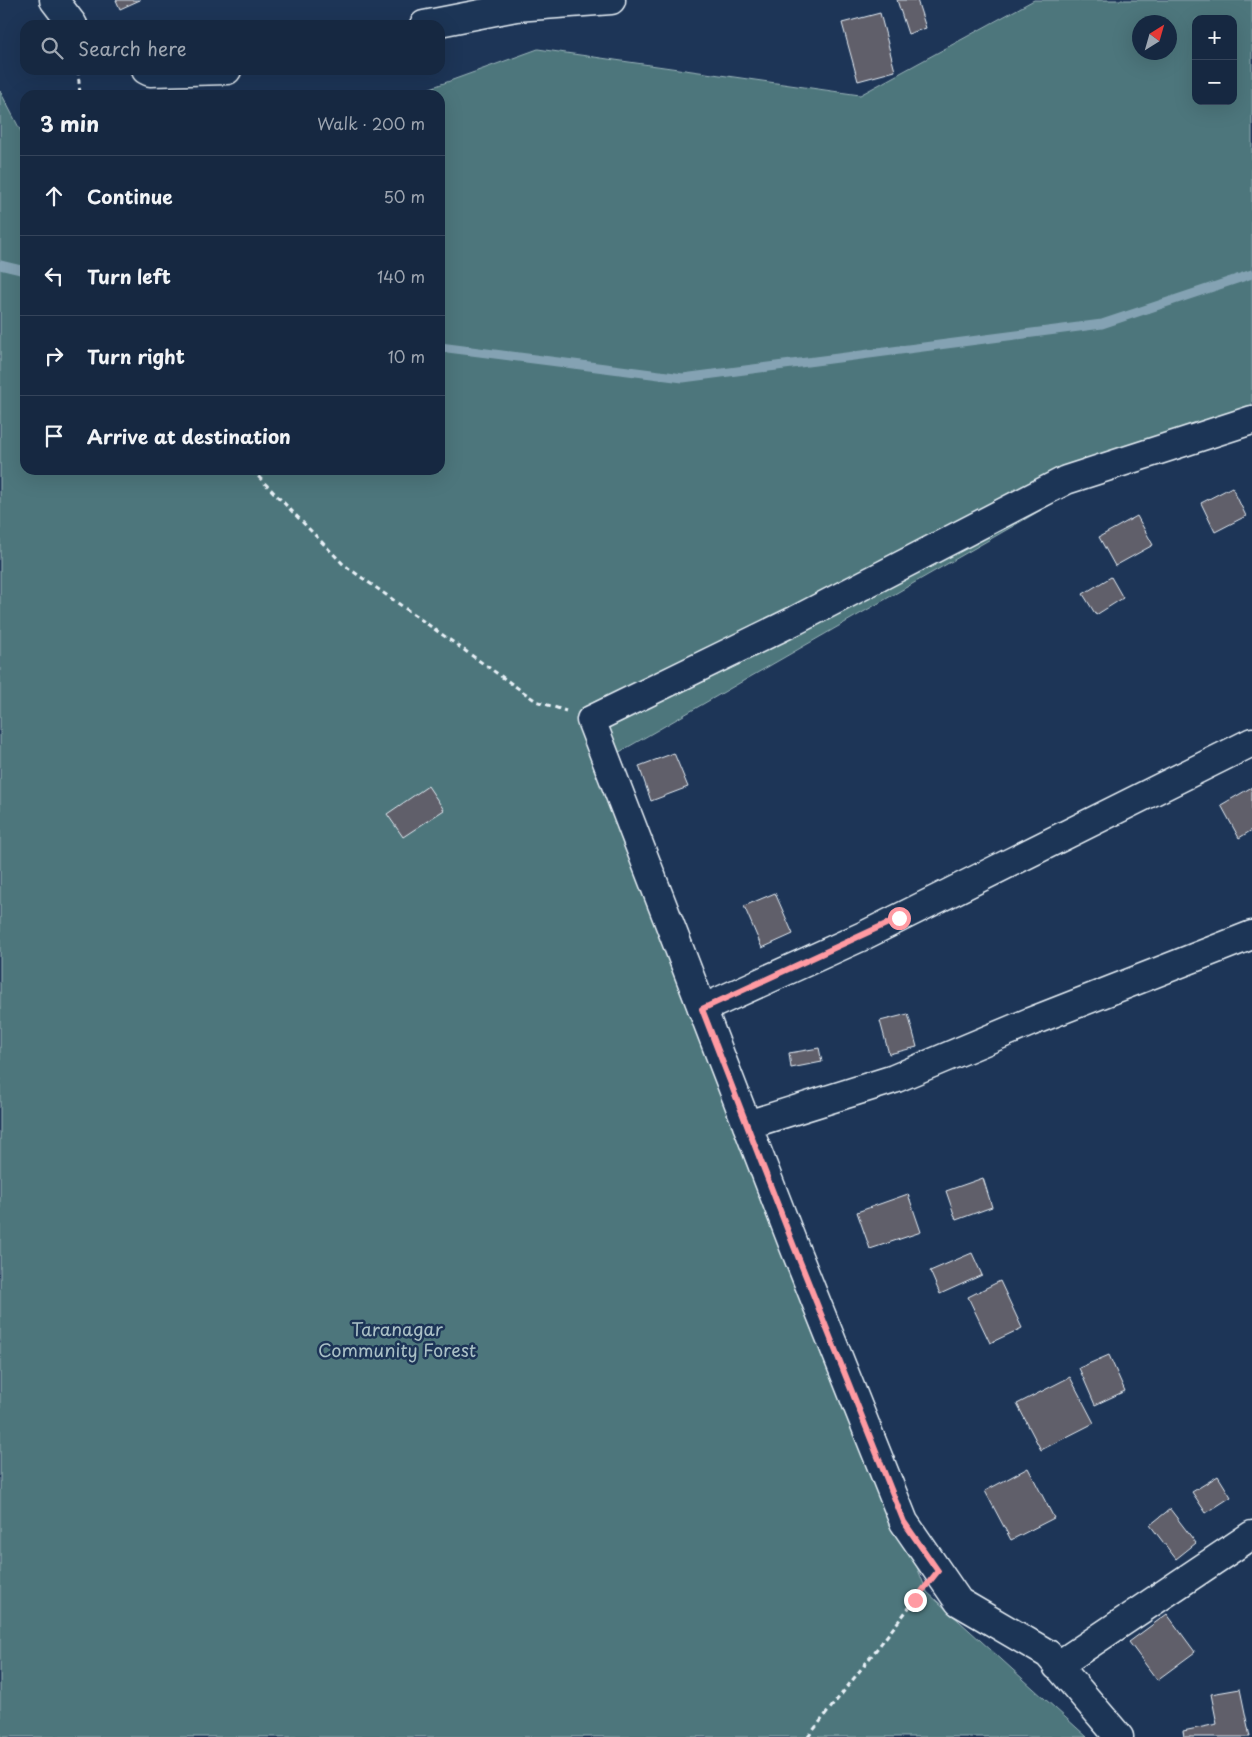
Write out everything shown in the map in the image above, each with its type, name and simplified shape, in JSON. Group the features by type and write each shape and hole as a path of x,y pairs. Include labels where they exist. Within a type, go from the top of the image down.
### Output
{"street":[{"path":"54,0 69,20"},
{"path":"445,21 516,7 610,0"},
{"path":"1119,1737 1048,1654 959,1602 904,1522 747,1125 591,720 796,620 1066,480 1252,420"},
{"path":"702,1009 863,936 1252,742"},
{"path":"747,1125 894,1079 1030,1022 1252,935"},
{"path":"1057,1666 1252,1535"}],"path":[{"path":"78,75 80,90"},
{"path":"257,475 344,565 536,701 591,720"},
{"path":"808,1737 938,1571"}],"green space":[{"name":"Taranagar Community Forest","path":"1034,0 1252,0 1252,420 1156,444 595,766 927,1592 1087,1737 0,1737 0,91 20,129 20,475 445,475 445,90 425,90 538,49 860,95"}],"building":[{"path":"116,0 140,0 120,9"},
{"path":"897,0 917,0 926,28 908,34"},
{"path":"880,13 895,71 858,81 842,23"},
{"path":"1232,487 1246,516 1215,532 1201,503"},
{"path":"1137,516 1153,545 1115,566 1099,537"},
{"path":"1111,577 1123,598 1096,615 1083,594"},
{"path":"674,753 688,787 651,801 639,766"},
{"path":"428,786 444,810 403,837 387,814"},
{"path":"1252,787 1252,830 1239,838 1221,805"},
{"path":"775,893 793,934 762,948 744,906"},
{"path":"908,1014 917,1047 889,1054 880,1021"},
{"path":"819,1048 822,1062 791,1068 789,1053"},
{"path":"983,1178 992,1207 956,1220 946,1191"},
{"path":"908,1194 921,1232 870,1249 857,1212"},
{"path":"972,1253 982,1275 940,1294 930,1271"},
{"path":"1000,1281 1022,1328 990,1343 968,1297"},
{"path":"1109,1355 1125,1391 1095,1405 1079,1368"},
{"path":"1070,1377 1094,1423 1041,1450 1017,1404"},
{"path":"1028,1468 1054,1518 1011,1540 985,1491"},
{"path":"1218,1476 1231,1497 1206,1513 1192,1492"},
{"path":"1170,1509 1196,1543 1176,1559 1150,1525"},
{"path":"1167,1614 1195,1652 1157,1680 1129,1642"},
{"path":"1240,1689 1250,1737 1184,1737 1183,1731 1217,1724 1211,1694"}],"waterway":[{"path":"0,265 20,270"},
{"path":"445,348 683,378 1102,324 1252,274"}],"route":[{"path":"899,918 702,1009 904,1522 938,1571 915,1600"}]}
